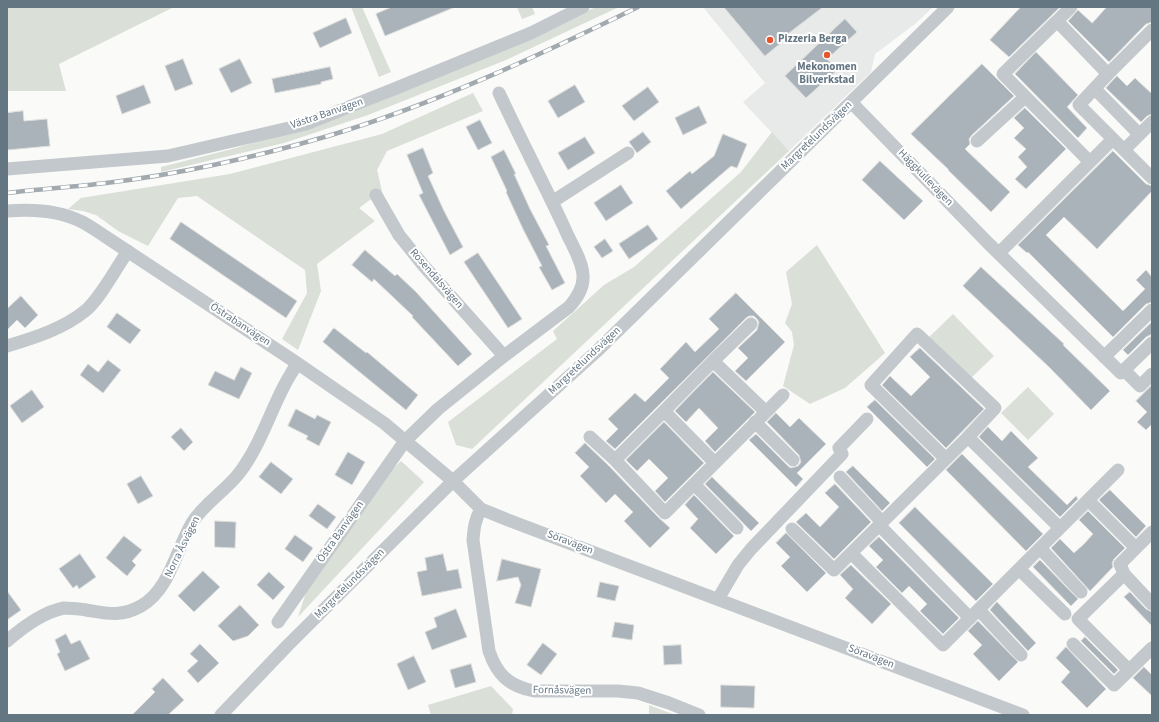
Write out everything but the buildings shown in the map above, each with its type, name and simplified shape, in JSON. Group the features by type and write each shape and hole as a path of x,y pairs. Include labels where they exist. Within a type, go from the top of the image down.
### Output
{"street":[{"name":"Västra Banvägen","path":"7,169 168,156 306,124 531,33 584,7"},
{"name":"Margretelundsvägen","path":"221,715 288,645 454,481 597,350 948,7"},
{"path":"1071,7 1003,74 1090,162"},
{"path":"1057,21 1108,74"},
{"path":"1152,30 1079,105 1152,178"},
{"path":"1095,90 1139,134"},
{"path":"405,441 438,410 504,356 569,307 576,300 581,290 583,273 580,262 499,93"},
{"path":"978,141 1025,97"},
{"name":"Häggkullevägen","path":"851,102 999,253 1121,374 1124,370 1140,386 1150,381"},
{"path":"1124,150 1152,122"},
{"path":"999,253 1113,139"},
{"path":"552,202 628,153"},
{"name":"Rosendalsvägen","path":"376,195 398,235 504,356"},
{"name":"Östrabanvägen","path":"7,211 32,210 59,214 80,221 128,251 384,422 454,481"},
{"path":"7,346 38,336 70,321 85,311 95,300 128,251"},
{"path":"1104,357 1152,310"},
{"path":"615,460 751,324"},
{"path":"792,529 834,570 968,437 995,408 917,334 871,386 946,458"},
{"path":"1124,370 1152,343"},
{"path":"713,361 766,412"},
{"name":"Norra Åsvägen","path":"7,641 34,621 47,614 65,608 92,610 106,614 118,614 142,606 155,594 165,582 193,522 202,510 227,487 240,472 257,443 284,386 297,363"},
{"path":"590,437 615,460 665,513 783,395"},
{"path":"664,411 715,463"},
{"path":"718,599 738,565 751,549 842,454 839,448 867,419"},
{"path":"756,422 793,460"},
{"path":"968,437 1060,528"},
{"name":"Östra Banvägen","path":"278,622 405,441"},
{"path":"851,553 943,645 1118,470"},
{"path":"840,477 881,523 975,614 1021,655"},
{"name":"Söravägen","path":"454,481 481,508 508,520 1023,715"},
{"path":"694,484 737,528"},
{"path":"1088,500 1136,548"},
{"name":"Fornåsvägen","path":"481,508 474,523 473,540 489,651 494,664 511,684 521,689 534,691 618,691 638,693 699,715"},
{"path":"1152,532 1120,564 1124,574 1152,604"},
{"path":"1040,548 1081,592"},
{"path":"1019,569 1064,614"},
{"path":"1124,574 1078,619 1129,670"},
{"path":"1073,644 1114,685 1129,670 1150,655"}],"shaded area":[{"path":"7,7 174,7 59,64 66,91 7,91"},
{"path":"351,7 362,7 391,72 379,77"},
{"path":"517,7 532,7 535,14 522,19"},
{"path":"596,7 619,7 506,60 368,115 284,143 161,172 161,167 232,149 341,117"},
{"path":"703,7 933,7 915,24 875,54 871,72 789,151 743,102 765,83"},
{"path":"473,93 483,111 387,151 377,170 382,191 359,208 375,221 317,264 321,291 298,350 282,339 307,293 305,270 197,196 178,198 148,246 118,231 96,215 68,209 81,198 230,174 382,134"},
{"path":"772,132 789,151 472,449 456,445 448,422 557,339 553,331 604,285 634,267 741,172"},
{"path":"817,245 885,353 845,388 810,404 783,386 794,345 792,332 785,323 792,304 786,272"},
{"path":"953,314 994,356 969,380 928,338"},
{"path":"1028,387 1054,414 1028,440 1001,413"},
{"path":"401,461 424,482 298,617 306,592 385,476"},
{"path":"491,686 513,709 512,715 431,715 428,705"},
{"path":"649,705 675,715 649,715"}],"railway":[{"path":"7,193 106,183 162,175 246,158 328,136 408,109 486,78 638,7"}],"place":[{"name":"Pizzeria Berga","path":"770,40"},
{"name":"Mekonomen Bilverkstad","path":"827,55"}]}
